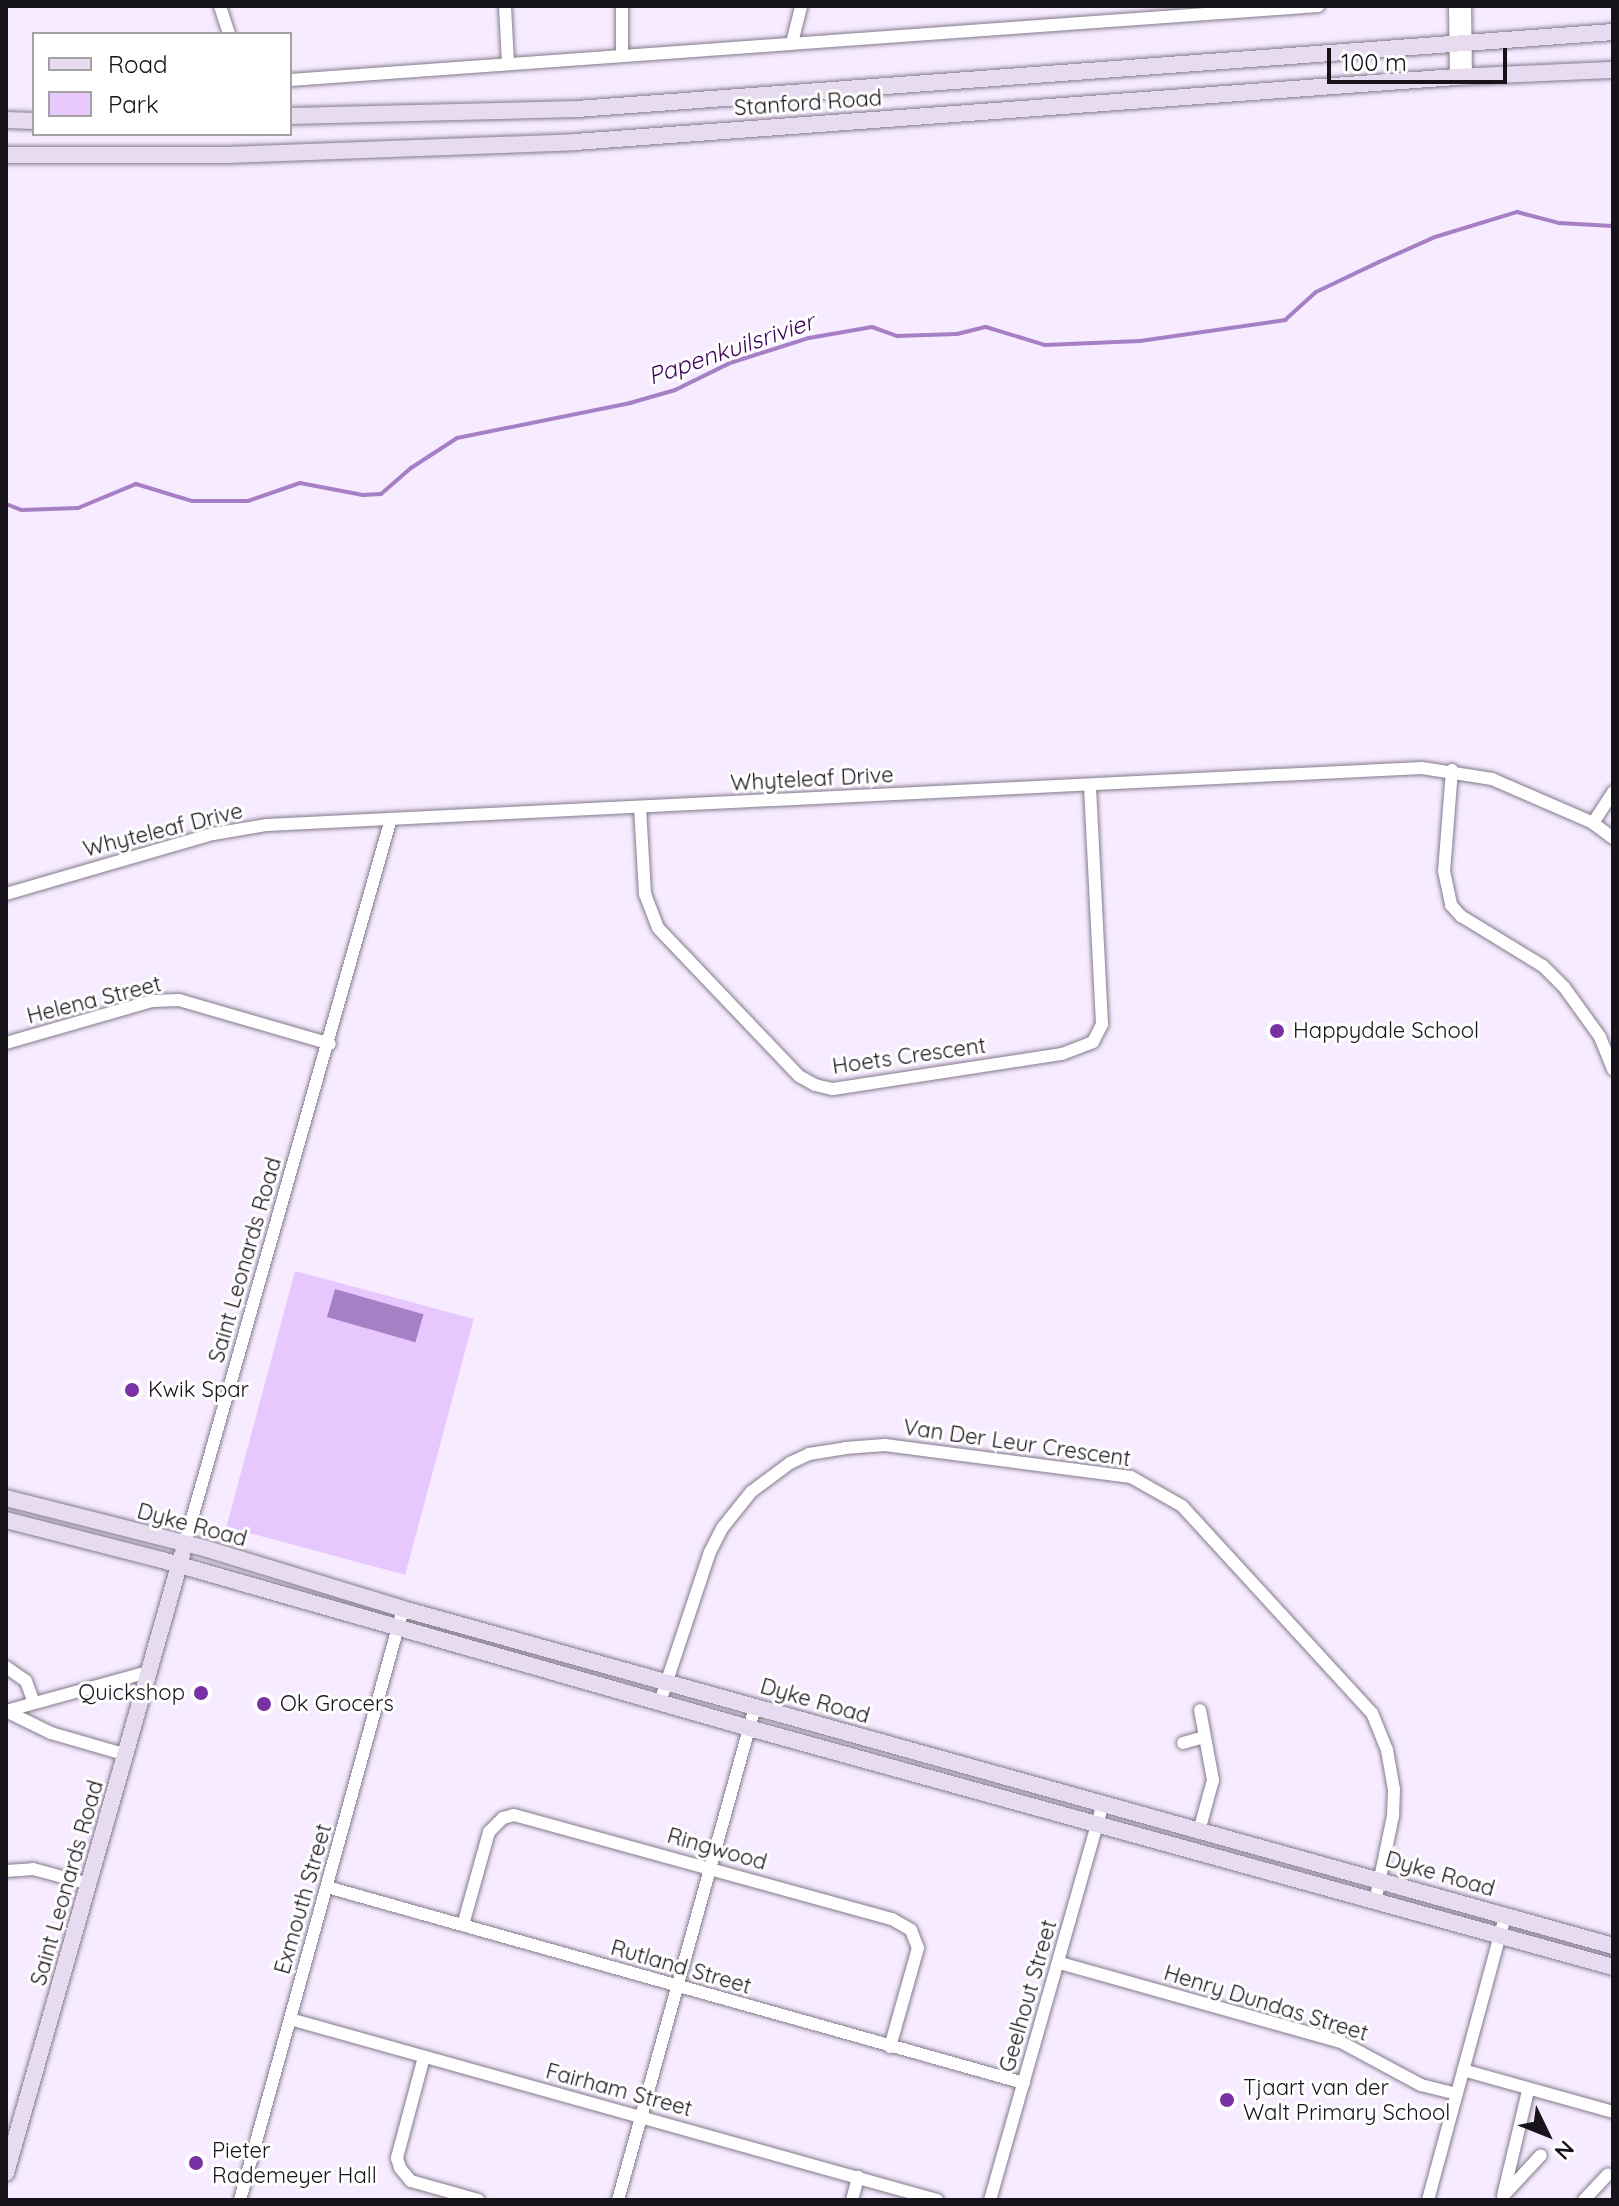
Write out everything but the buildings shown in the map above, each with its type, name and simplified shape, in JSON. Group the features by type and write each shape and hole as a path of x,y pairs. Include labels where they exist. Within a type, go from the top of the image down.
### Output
{"street":[{"path":"220,6 228,32"},
{"path":"505,6 508,63"},
{"path":"622,6 622,55"},
{"path":"792,43 801,6"},
{"path":"292,80 1318,6"},
{"path":"1455,6 1462,44"},
{"path":"1461,77 1465,6"},
{"name":"Stanford Road","path":"292,116 577,109 1613,32"},
{"name":"Stanford Road","path":"6,155 227,155 575,142 1461,77 1613,70"},
{"path":"6,120 32,121"},
{"name":"Whyteleaf Drive","path":"6,894 223,832 267,825 1407,769 1452,770 1492,779 1593,823 1613,838"},
{"path":"1452,770 1444,871 1451,905 1461,916 1531,957 1564,987 1600,1037 1613,1070"},
{"name":"Hoets Crescent","path":"640,807 645,894 658,928 799,1076 815,1085 833,1089 1062,1054 1093,1042 1102,1024 1090,786"},
{"path":"1593,823 1613,792"},
{"name":"Saint Leonards Road","path":"6,2173 330,1044 391,819"},
{"name":"Helena Street","path":"6,1043 152,1001 179,1000 330,1044"},
{"name":"Van Der Leur Crescent","path":"660,1702 710,1552 723,1527 751,1492 790,1463 809,1454 885,1445 1131,1477 1182,1506 1372,1713 1387,1750 1394,1789 1393,1816 1375,1902"},
{"name":"Dyke Road","path":"6,1498 185,1543 403,1609 1613,1946"},
{"name":"Dyke Road","path":"6,1520 179,1565 749,1728 1613,1967"},
{"name":"Exmouth Street","path":"240,2200 403,1609"},
{"path":"6,1667 26,1681 34,1703"},
{"path":"6,1711 151,1671"},
{"path":"618,2200 755,1707"},
{"path":"1199,1831 1213,1780 1200,1710"},
{"path":"6,1711 51,1733 127,1755"},
{"path":"1183,1743 1204,1737"},
{"name":"Geelhout Street","path":"990,2200 1060,1963 1103,1803"},
{"name":"Ringwood","path":"463,1925 489,1832 503,1818 514,1815 892,1919 911,1930 918,1955 890,2047"},
{"path":"6,1871 33,1869 89,1884"},
{"name":"Rutland Street","path":"327,1887 1024,2083"},
{"path":"1428,2200 1505,1916"},
{"name":"Henry Dundas Street","path":"1060,1963 1341,2042 1421,2085 1456,2094"},
{"name":"Fairham Street","path":"290,2019 937,2200"},
{"path":"424,2057 397,2158 400,2168 411,2181 478,2200"},
{"path":"1463,2070 1528,2091 1613,2112"},
{"path":"1501,2198 1528,2091"},
{"path":"1501,2198 1541,2155"},
{"path":"1584,2200 1608,2174"},
{"path":"852,2200 858,2177"}],"green space":[{"path":"295,1271 474,1319 405,1575 226,1527"}],"shaded area":[{"path":"335,1289 423,1314 415,1342 327,1317"}],"waterway":[{"name":"Papenkuilsrivier","path":"6,504 22,510 78,508 136,484 192,501 248,501 300,483 363,495 381,494 411,468 457,438 630,403 675,390 730,363 809,338 872,327 897,336 957,334 986,327 1045,345 1140,341 1285,320 1316,292 1379,262 1435,237 1517,212 1559,223 1613,226"}],"place":[{"name":"Happydale School","path":"1277,1031"},
{"name":"Kwik Spar","path":"132,1390"},
{"name":"Quickshop","path":"201,1693"},
{"name":"Ok Grocers","path":"264,1704"},
{"name":"Tjaart van der Walt Primary School","path":"1227,2100"},
{"name":"Pieter Rademeyer Hall","path":"196,2163"}]}
